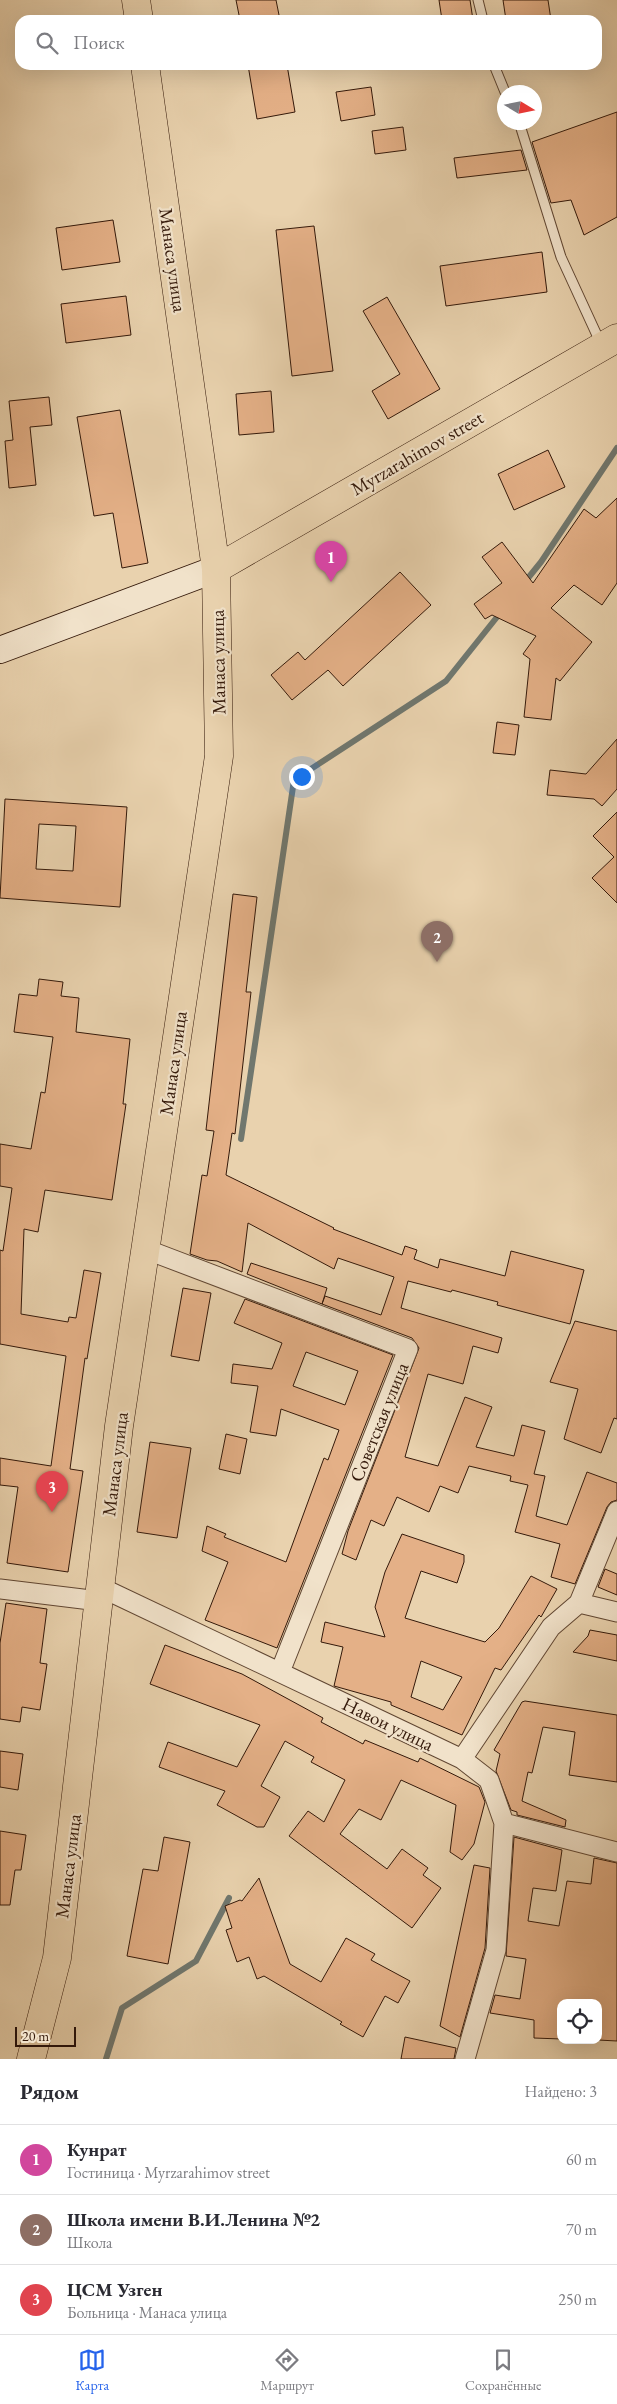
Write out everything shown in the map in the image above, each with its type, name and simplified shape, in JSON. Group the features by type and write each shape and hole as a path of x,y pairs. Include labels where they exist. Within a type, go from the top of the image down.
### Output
{"main road":[{"path":"136,0 138,15"},
{"name":"Манаса улица","path":"31,2059 57,1958 119,1426 219,756 216,569 146,70"},
{"name":"Myrzarahimov street","path":"216,569 610,342"},
{"path":"0,650 216,569"}],"street":[{"name":"Советская улица","path":"146,1249 408,1349 280,1672"},
{"path":"462,1759 551,1627 579,1603 617,1511"},
{"name":"Навои улица","path":"0,1589 99,1594 280,1672 462,1759 489,1780 504,1823"},
{"path":"579,1603 617,1612"},
{"path":"465,2059 496,1950 504,1823 617,1852"}],"lane":[{"path":"478,0 482,15"},
{"path":"496,70 502,85"},
{"path":"521,130 561,257 610,342"}],"building":[{"path":"236,0 276,0 279,15 239,15"},
{"path":"439,0 470,0 472,15 441,15"},
{"path":"503,0 548,0 550,15 505,15"},
{"path":"249,70 288,70 295,112 257,119"},
{"path":"371,87 375,115 341,121 336,92"},
{"path":"617,112 617,217 584,235 571,200 551,203 532,142"},
{"path":"403,127 406,150 375,154 372,131"},
{"path":"521,150 527,170 457,178 454,158"},
{"path":"113,220 120,262 62,270 56,228"},
{"path":"314,226 333,371 292,376 276,230"},
{"path":"542,252 547,292 446,306 440,266"},
{"path":"126,296 131,335 66,343 61,304"},
{"path":"387,297 440,389 388,419 372,391 400,374 363,311"},
{"path":"271,391 274,432 239,435 236,394"},
{"path":"49,397 52,425 30,427 36,485 9,488 5,441 13,440 9,401"},
{"path":"120,410 148,563 122,568 113,513 94,516 77,417"},
{"path":"548,450 565,487 514,510 498,474"},
{"path":"617,498 617,583 602,605 574,585 551,608 592,642 560,681 556,678 551,720 524,717 530,659 523,654 536,636 492,615 485,619 474,604 502,583 482,557 502,542 533,583 584,509 596,518"},
{"path":"400,572 431,605 343,686 328,670 292,700 271,675 298,652 305,660"},
{"path":"497,722 519,725 515,755 493,753"},
{"path":"617,739 617,789 602,806 594,799 547,795 550,770 586,774"},
{"path":"5,799 127,807 120,907 0,898","holes":["39,824 76,826 73,871 36,869"]},
{"path":"617,812 617,903 592,878 614,857 593,836"},
{"path":"233,894 257,897 246,992 251,992 235,1134 232,1133 226,1175 333,1229 402,1255 405,1246 417,1250 414,1259 438,1268 440,1259 505,1276 511,1251 584,1270 570,1324 497,1305 498,1302 408,1281 401,1308 502,1338 498,1353 473,1346 463,1384 428,1374 405,1457 438,1466 465,1397 492,1407 476,1447 514,1456 522,1425 545,1431 534,1474 545,1476 536,1516 567,1525 587,1472 617,1483 617,1500 611,1502 607,1507 575,1584 551,1577 560,1544 515,1532 528,1485 510,1481 511,1476 469,1466 458,1493 440,1486 429,1512 397,1497 384,1526 371,1520 356,1560 342,1554 348,1531 419,1348 412,1338 322,1304 325,1296 381,1315 394,1277 338,1258 334,1269 248,1223 242,1272 217,1261 207,1260 190,1254 202,1175 207,1176 214,1131 206,1130"},
{"path":"39,979 63,982 61,996 79,998 76,1032 130,1039 123,1104 126,1104 112,1200 45,1190 38,1232 24,1229 21,1314 68,1322 69,1317 76,1318 84,1270 101,1273 87,1359 85,1358 70,1469 83,1471 68,1572 7,1563 18,1487 0,1485 0,1458 51,1466 66,1356 0,1344 0,1250 3,1251 12,1188 0,1186 0,1144 31,1149 41,1092 45,1093 53,1037 14,1032 19,994 37,996"},
{"path":"251,1263 327,1288 322,1304 247,1274"},
{"path":"183,1288 211,1293 199,1361 171,1356"},
{"path":"245,1299 393,1355 277,1648 205,1620 228,1562 202,1551 207,1526 226,1534 224,1537 286,1562 324,1458 328,1460 339,1430 281,1409 276,1436 250,1432 258,1386 231,1383 233,1364 272,1369 282,1343 234,1323","holes":["306,1352 358,1371 345,1405 293,1386"]},
{"path":"575,1321 617,1331 617,1419 614,1418 601,1453 564,1439 578,1389 550,1382"},
{"path":"226,1434 247,1439 240,1474 219,1469"},
{"path":"150,1442 191,1448 177,1538 137,1532"},
{"path":"402,1534 464,1555 464,1562 457,1583 421,1571 405,1618 485,1642 499,1628 531,1576 557,1589 541,1617 539,1615 501,1670 495,1668 462,1735 391,1705 391,1702 334,1686 343,1647 321,1642 325,1622 385,1637 375,1607 385,1572","holes":["421,1661 462,1677 443,1710 411,1697"]},
{"path":"605,1569 617,1574 617,1595 598,1587"},
{"path":"6,1603 47,1609 40,1663 47,1664 40,1710 22,1707 20,1722 0,1719 0,1643"},
{"path":"590,1630 617,1635 617,1661 573,1652 588,1636"},
{"path":"165,1645 242,1674 323,1718 321,1722 363,1744 365,1740 418,1762 420,1758 479,1787 485,1802 474,1844 462,1860 450,1852 456,1805 401,1780 381,1820 359,1809 340,1834 387,1869 402,1849 428,1868 423,1875 441,1888 412,1928 289,1836 308,1811 324,1822 345,1780 311,1762 314,1757 285,1741 261,1786 280,1797 264,1827 257,1827 217,1805 225,1791 159,1767 168,1742 237,1767 260,1725 150,1684"},
{"path":"522,1702 617,1715 617,1782 569,1775 575,1732 543,1727 532,1773 528,1772 522,1801 566,1820 565,1827 517,1815 517,1812 511,1810 496,1771 500,1754 494,1750"},
{"path":"0,1751 23,1754 18,1790 0,1787"},
{"path":"0,1831 26,1835 21,1870 15,1870 10,1905 0,1905"},
{"path":"164,1837 190,1842 168,1964 127,1956 143,1869 158,1871"},
{"path":"514,1837 562,1850 556,1891 533,1888 528,1921 559,1926 567,1881 591,1884 594,1858 617,1863 617,2041 602,2040 602,1999 557,1999 557,2039 534,2038 534,2020 490,2013 495,1995 520,1999 526,1959 506,1956"},
{"path":"474,1865 490,1868 485,1948 460,2037 440,2026"},
{"path":"259,1878 290,1964 321,1982 346,1938 375,1954 371,1960 410,1981 398,2003 385,1996 363,2037 340,2024 342,2022 264,1976 257,1979 249,1957 237,1962 226,1930 232,1928 225,1906 240,1900 242,1901"},
{"path":"405,2037 456,2048 454,2059 401,2059"}],"waterway":[{"path":"524,583 541,562 617,448"},
{"path":"241,1139 294,780 446,681 501,612"},
{"path":"106,2059 122,2008 196,1961 229,1898"}],"place":[{"name":"Кунрат","path":"331,582"},
{"name":"Школа имени В.И.Ленина №2","path":"437,962"},
{"name":"ЦСМ Узген","path":"52,1512"}]}
